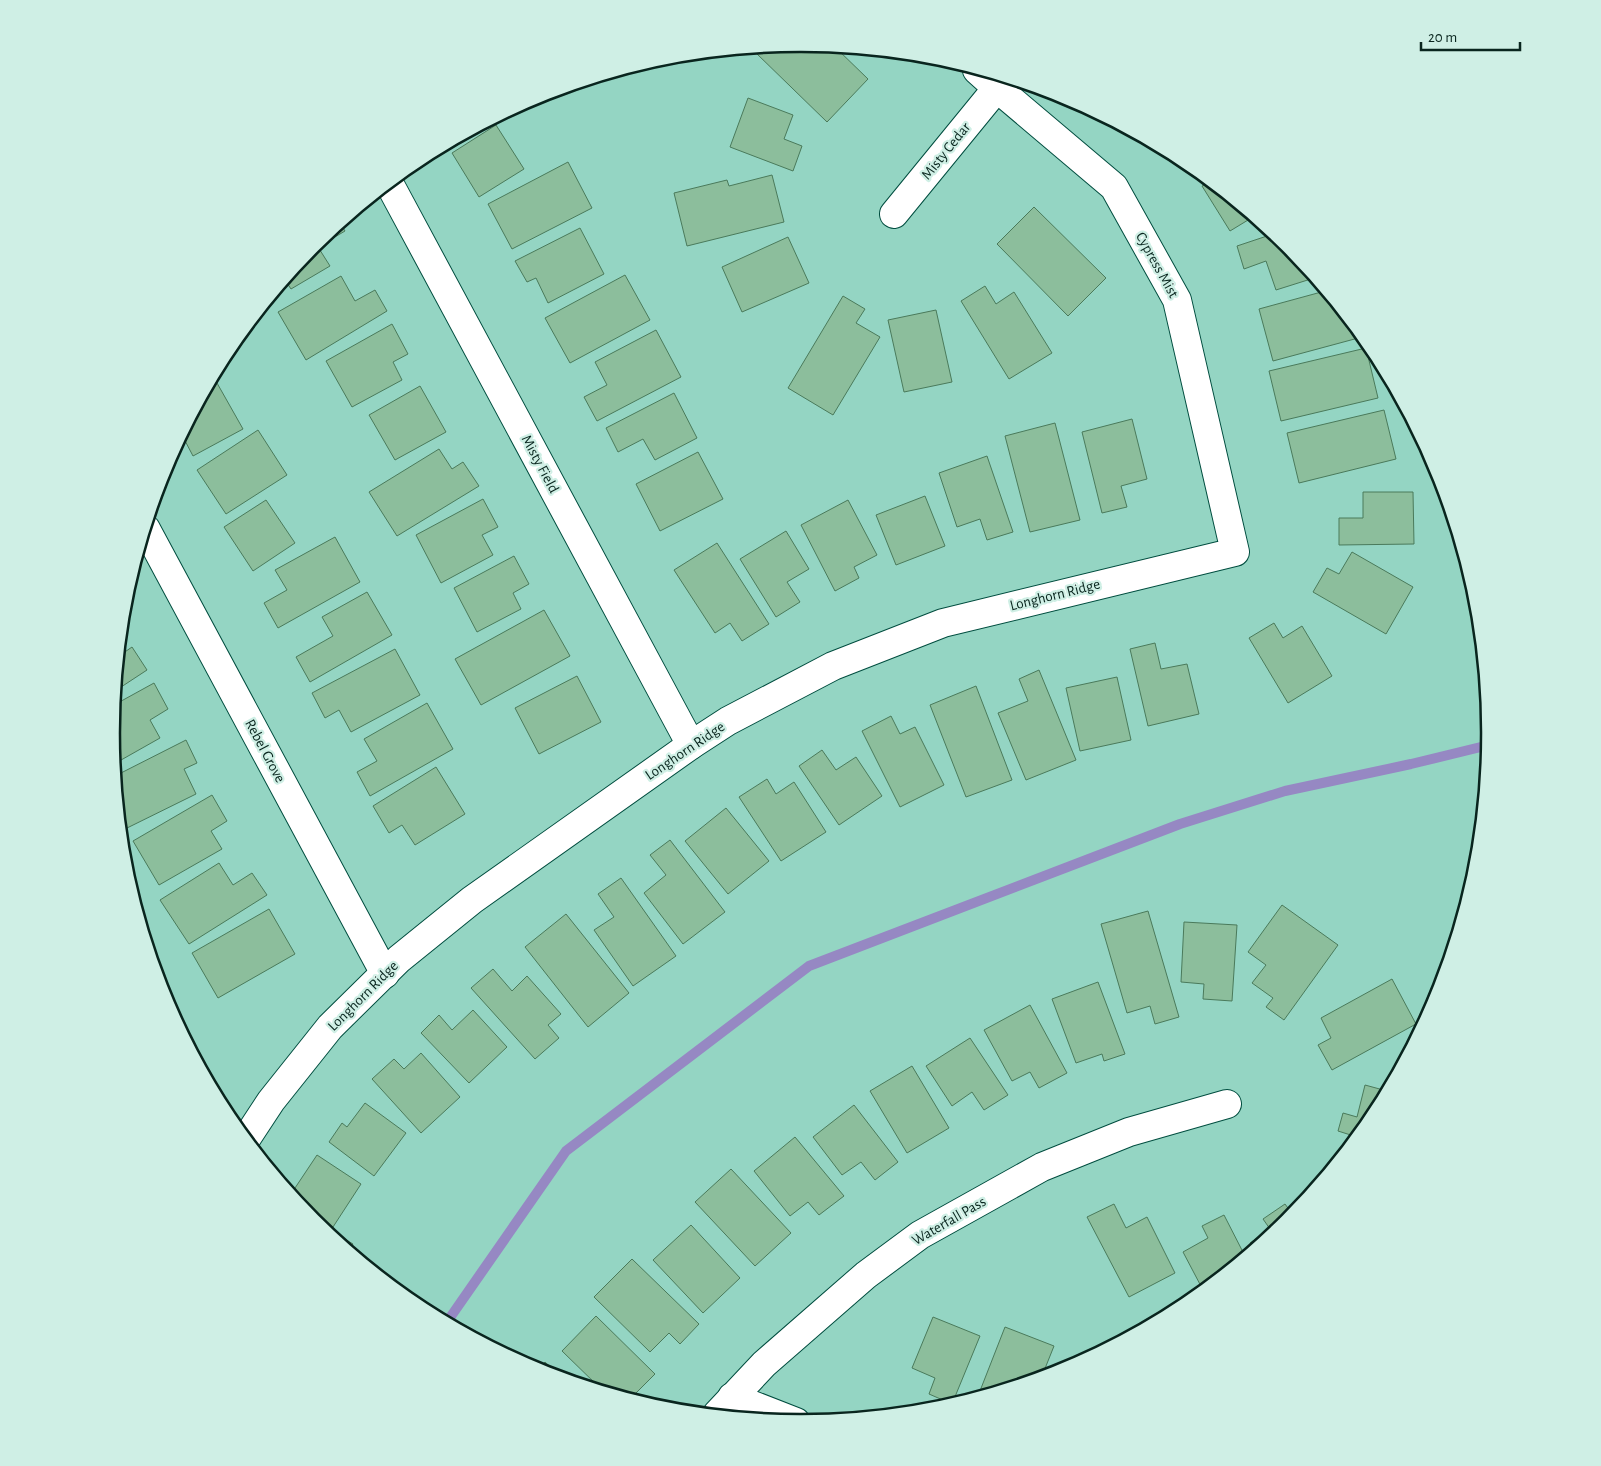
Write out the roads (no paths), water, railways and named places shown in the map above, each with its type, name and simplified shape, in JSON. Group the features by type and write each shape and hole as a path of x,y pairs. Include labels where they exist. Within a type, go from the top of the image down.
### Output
{"street":[{"name":"Cypress Mist","path":"988,79 1114,187 1177,300 1235,552"},
{"name":"Misty Cedar","path":"894,214 997,88"},
{"name":"Misty Field","path":"393,188 691,745"},
{"name":"Rebel Grove","path":"149,536 385,974"},
{"name":"Longhorn Ridge","path":"250,1132 271,1101 330,1027 399,960 472,900 691,745 728,721 833,666 943,622 1235,552"},
{"name":"Waterfall Pass","path":"724,1406 764,1364 866,1275 920,1235 1042,1167 1129,1132 1227,1104"},
{"path":"724,1406 748,1411"}],"waterway":[{"path":"451,1316 566,1151 809,966 1180,824 1285,791 1481,747"}]}
